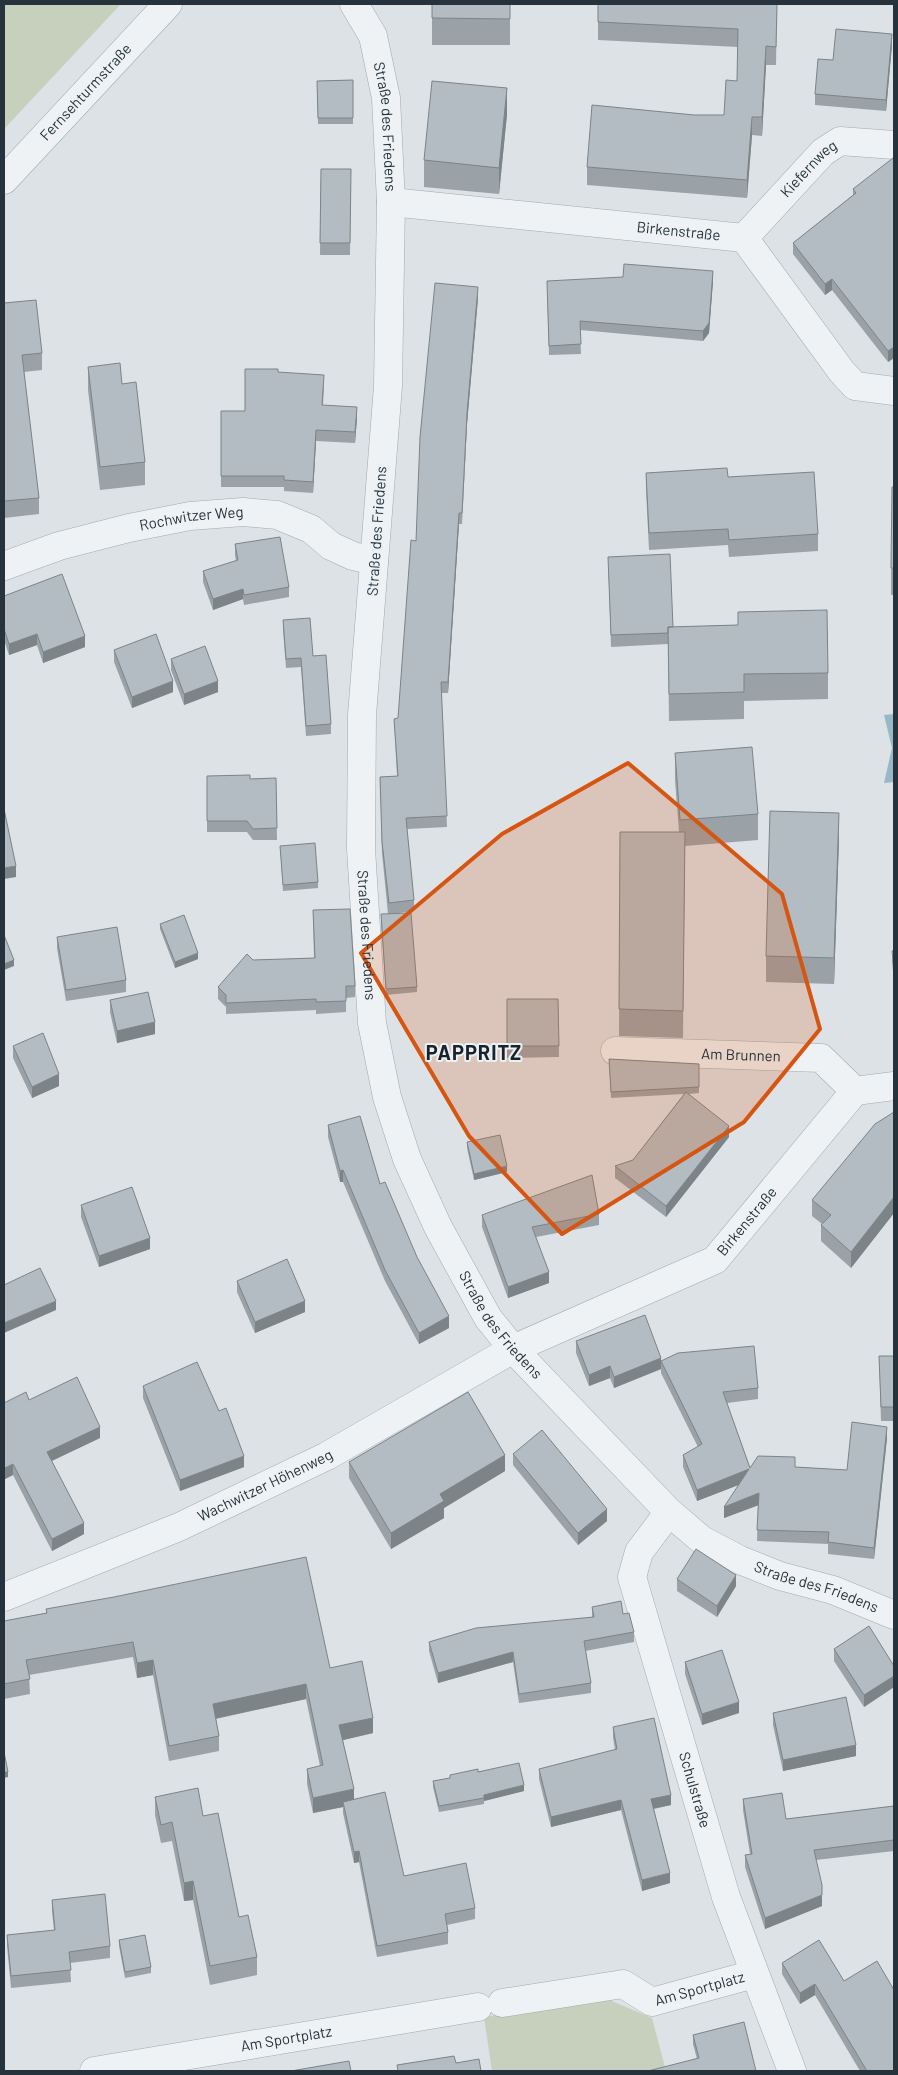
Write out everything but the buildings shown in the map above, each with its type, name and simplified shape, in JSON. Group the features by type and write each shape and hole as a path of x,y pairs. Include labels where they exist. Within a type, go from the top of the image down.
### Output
{"street":[{"name":"Fernsehturmstraße","path":"4,180 168,4"},
{"name":"Straße des Friedens","path":"336,4 358,11 373,36 386,98 390,202 388,386 362,715 361,849 372,1023 387,1097 407,1159 462,1273 488,1318 513,1349 669,1512 702,1540 740,1560 780,1576 833,1590 894,1615"},
{"name":"Kiefernweg","path":"744,238 823,152 840,141 894,145"},
{"name":"Birkenstraße","path":"390,202 744,238"},
{"path":"744,238 842,372 855,386 894,391"},
{"name":"Rochwitzer Weg","path":"4,566 59,546 129,528 190,516 243,512 278,515 310,530 331,546 346,553 374,561"},
{"name":"Am Brunnen","path":"615,1051 821,1058 855,1091"},
{"path":"855,1091 894,1086"},
{"name":"Birkenstraße","path":"513,1349 715,1260 855,1091"},
{"name":"Wachwitzer Höhenweg","path":"4,1597 179,1527 327,1456 513,1349"},
{"name":"Schulstraße","path":"669,1512 639,1552 632,1576 726,1897 792,2071"},
{"name":"Am Sportplatz","path":"94,2071 623,1984 652,2002 754,1974"}],"highlighted area":[{"path":"628,763 782,894 820,1029 744,1122 562,1234 469,1136 361,953 502,834"}],"green space":[{"path":"4,4 121,4 4,129"},
{"path":"607,1999 652,2018 666,2071 492,2071 484,2017"}],"water":[{"path":"894,714 894,782 884,783 892,748 884,715"}],"district":[{"name":"PAPPRITZ","path":"474,1053"}]}
